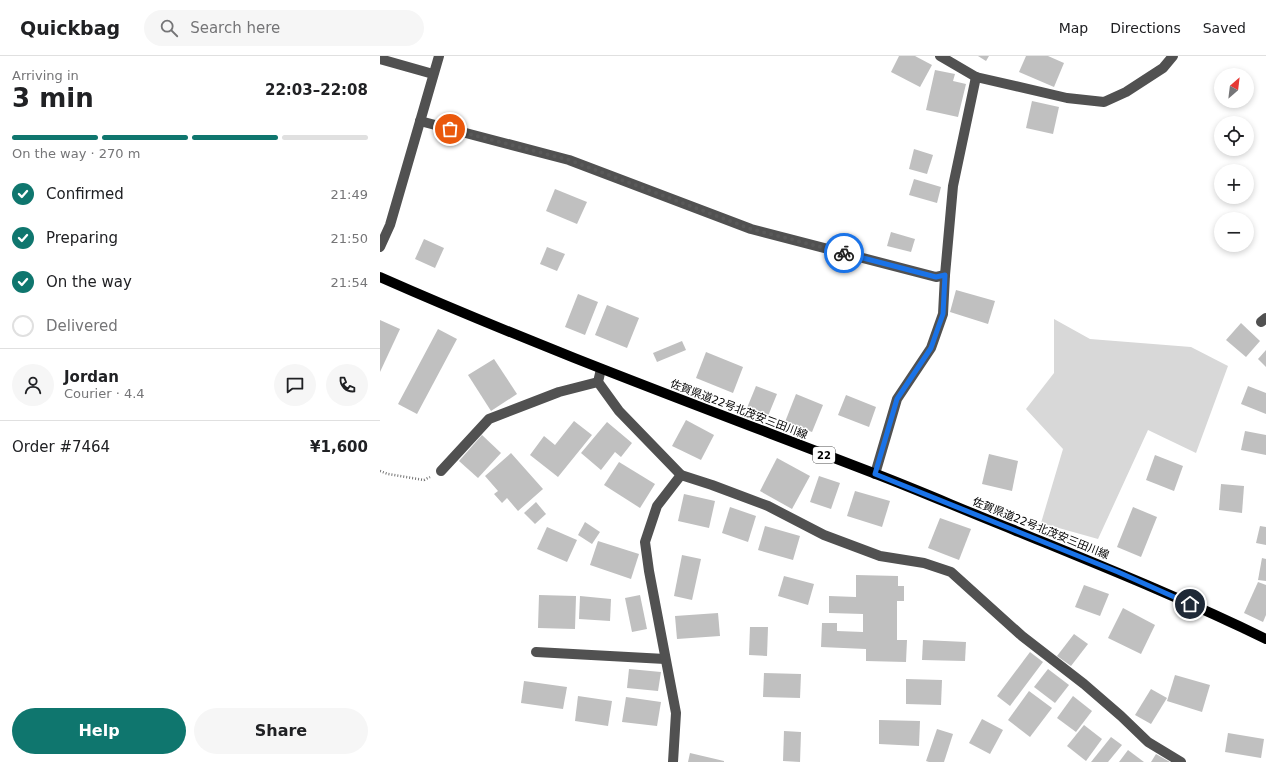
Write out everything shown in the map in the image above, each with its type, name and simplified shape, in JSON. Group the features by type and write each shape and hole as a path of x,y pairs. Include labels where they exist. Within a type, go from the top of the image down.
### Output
{"main road":[{"name":"佐賀県道22号北茂安三田川線","path":"380,277 452,309 601,369 875,474 1118,572 1219,616 1266,639"}],"street":[{"path":"380,247 390,225 439,56"},
{"path":"940,56 976,77 1068,98 1104,102 1126,92 1164,68 1173,56"},
{"path":"380,60 434,74"},
{"path":"875,474 897,399 931,348 943,314 953,186 976,77"},
{"path":"420,121 569,160 751,229 936,277 945,275"},
{"path":"601,369 598,382 619,411 681,475 768,506 824,535 880,556 924,563 951,572 1022,636 1084,684 1148,742 1181,762"},
{"path":"441,471 490,419 559,392 598,382"},
{"path":"674,762 676,712 649,572 646,542 657,506 681,475"},
{"path":"536,652 666,659"}],"path":[{"path":"380,471 388,474 424,480 441,471"}],"shaded area":[{"path":"1054,319 1090,339 1191,347 1228,366 1196,453 1148,430 1098,539 1041,523 1063,449 1026,409 1054,373"}],"building":[{"path":"899,56 915,56 932,65 920,87 891,72"},
{"path":"978,56 989,56 986,61"},
{"path":"1026,56 1048,56 1064,63 1054,87 1019,72"},
{"path":"935,70 955,74 953,81 966,84 958,117 926,110"},
{"path":"1032,101 1059,107 1053,134 1026,128"},
{"path":"914,149 933,155 927,174 909,169"},
{"path":"914,179 941,187 937,203 909,195"},
{"path":"555,189 587,202 577,224 546,211"},
{"path":"891,232 915,239 911,252 887,246"},
{"path":"424,239 444,248 435,268 415,259"},
{"path":"547,247 565,254 557,271 540,264"},
{"path":"956,290 995,301 988,324 950,312"},
{"path":"578,294 598,302 585,335 565,327"},
{"path":"607,305 639,318 627,348 595,335"},
{"path":"380,320 400,329 380,372"},
{"path":"1241,323 1260,341 1246,357 1226,340"},
{"path":"438,329 457,339 417,414 398,404"},
{"path":"682,341 686,350 657,362 653,353"},
{"path":"1266,350 1266,367 1258,359"},
{"path":"706,352 743,367 733,393 696,378"},
{"path":"494,359 517,394 491,411 468,375"},
{"path":"756,386 777,394 768,416 747,408"},
{"path":"1248,386 1266,393 1266,414 1241,404"},
{"path":"796,394 823,405 812,432 785,422"},
{"path":"846,395 876,407 869,427 838,415"},
{"path":"686,420 714,435 701,460 672,446"},
{"path":"574,421 592,435 558,477 530,455 544,436 555,445"},
{"path":"607,422 632,443 621,457 615,452 601,470 581,453"},
{"path":"1245,431 1266,435 1266,455 1241,450"},
{"path":"482,435 501,453 478,478 459,461"},
{"path":"511,453 543,489 518,511 507,498 502,503 494,494 498,491 485,476"},
{"path":"989,454 1018,461 1012,491 982,484"},
{"path":"1155,455 1183,466 1174,491 1146,480"},
{"path":"777,458 810,476 792,509 760,491"},
{"path":"619,462 655,484 640,508 604,485"},
{"path":"819,476 840,483 831,509 810,502"},
{"path":"1221,484 1244,486 1242,513 1219,510"},
{"path":"855,491 890,501 882,527 847,516"},
{"path":"684,494 715,501 709,528 678,521"},
{"path":"536,502 546,514 535,524 524,513"},
{"path":"730,507 756,516 748,542 722,533"},
{"path":"1133,507 1157,517 1141,557 1117,547"},
{"path":"940,518 971,529 959,560 928,548"},
{"path":"585,522 600,532 592,544 578,535"},
{"path":"765,526 800,536 793,560 758,550"},
{"path":"1260,526 1266,527 1266,545 1256,543"},
{"path":"547,527 577,540 567,562 537,549"},
{"path":"598,541 639,554 631,579 590,565"},
{"path":"682,555 701,559 692,600 674,596"},
{"path":"1262,558 1266,559 1266,581 1258,580"},
{"path":"856,575 898,576 898,586 904,586 904,601 897,601 897,640 907,640 906,662 866,661 866,649 821,647 822,623 837,623 837,631 863,632 863,614 829,613 829,596 856,597"},
{"path":"784,576 814,584 808,605 778,596"},
{"path":"1258,582 1266,585 1266,615 1263,622 1244,613"},
{"path":"1084,585 1109,594 1100,616 1075,607"},
{"path":"539,595 576,596 575,629 538,628"},
{"path":"640,595 647,629 632,632 625,598"},
{"path":"580,596 611,599 610,621 579,619"},
{"path":"1123,608 1155,625 1141,654 1108,638"},
{"path":"718,613 720,636 677,639 675,616"},
{"path":"750,627 768,627 767,656 749,655"},
{"path":"1074,634 1088,644 1071,666 1057,656"},
{"path":"923,640 966,642 965,661 922,660"},
{"path":"1030,652 1043,662 1010,706 997,696"},
{"path":"629,669 661,672 658,691 627,688"},
{"path":"1048,669 1069,685 1055,703 1034,687"},
{"path":"764,673 801,674 800,698 763,697"},
{"path":"1175,675 1210,685 1202,712 1167,701"},
{"path":"906,679 942,680 941,705 906,704"},
{"path":"524,681 567,687 563,709 521,703"},
{"path":"1151,689 1167,698 1151,724 1135,715"},
{"path":"1029,691 1052,708 1030,737 1008,720"},
{"path":"578,696 612,701 608,726 575,721"},
{"path":"1073,696 1092,711 1076,732 1057,718"},
{"path":"626,697 661,702 657,726 622,722"},
{"path":"982,719 1003,730 990,754 969,743"},
{"path":"879,720 920,721 919,746 879,744"},
{"path":"1084,725 1102,739 1086,761 1067,746"},
{"path":"937,729 953,734 944,762 929,762 926,761"},
{"path":"784,731 801,732 800,762 783,761"},
{"path":"1228,733 1264,739 1261,758 1225,752"},
{"path":"1111,737 1122,745 1108,762 1091,762"},
{"path":"1128,750 1144,762 1119,762"},
{"path":"690,753 724,761 724,762 688,762"},
{"path":"1156,754 1170,762 1151,762"}],"way so far":[{"path":"450,129 569,160 751,229 844,253"}],"route":[{"path":"844,253 936,277 945,275 943,314 931,348 897,399 875,474 1118,572 1190,604"}]}
